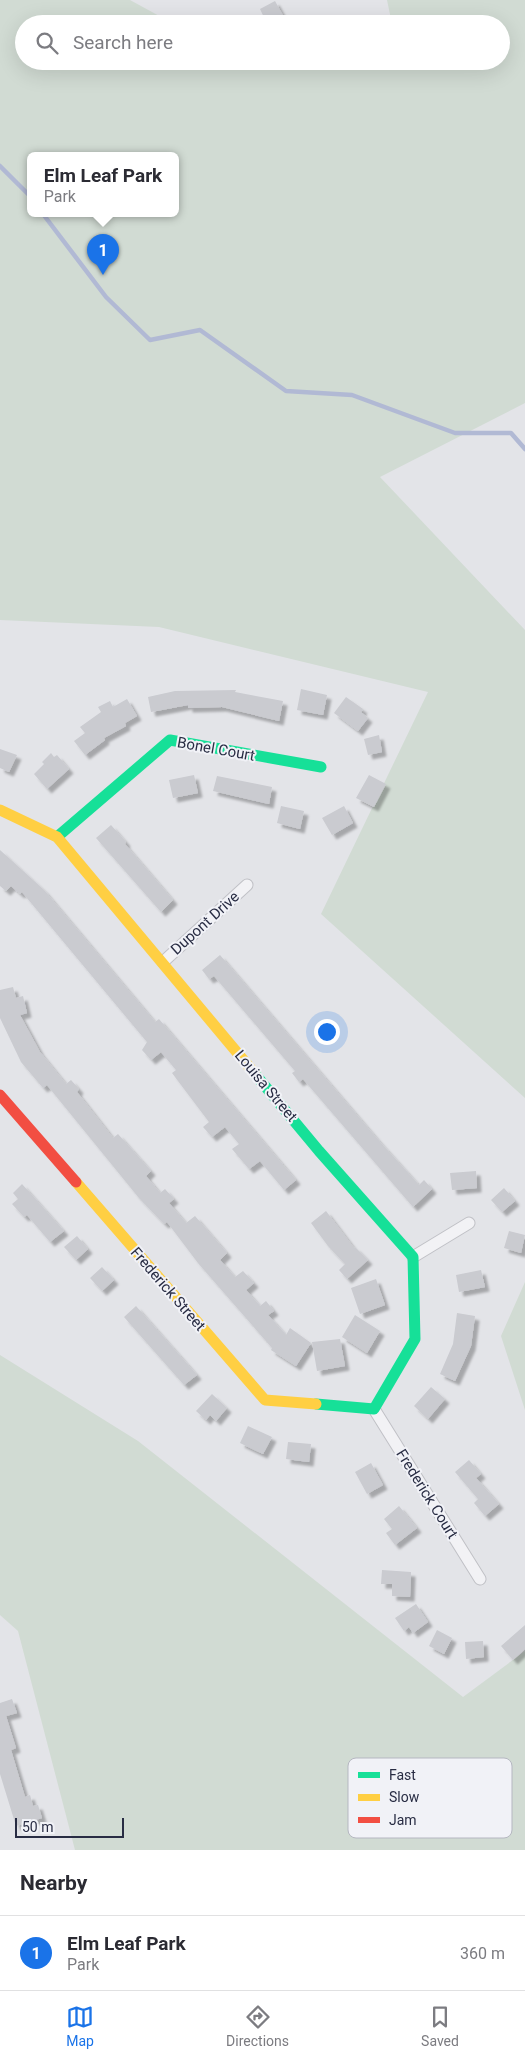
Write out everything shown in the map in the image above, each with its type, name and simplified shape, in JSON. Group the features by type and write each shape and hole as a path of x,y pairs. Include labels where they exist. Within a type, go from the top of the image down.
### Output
{"street":[{"name":"Bonel Court","path":"56,837 170,740 321,767"},
{"name":"Louisa Street","path":"0,810 56,837 163,962 319,1151 413,1257"},
{"name":"Dupont Drive","path":"163,962 247,885"},
{"name":"Frederick Street","path":"0,1095 266,1400 374,1409"},
{"path":"374,1409 415,1339 413,1257 469,1223"},
{"name":"Frederick Court","path":"374,1409 480,1579"}],"shaded area":[{"path":"0,0 130,0 158,15 15,15 15,70 510,70 510,15 390,15 387,0 525,0 525,403 380,477 525,630 525,1098 321,914 428,692 159,627 0,620"},
{"path":"525,1282 525,1410 501,1336"},
{"path":"0,1355 138,1441 463,1697 525,1651 525,1850 75,1850 18,1631 0,1615"}],"building":[{"path":"275,1 283,15 263,15 260,9"},
{"path":"301,689 327,695 323,715 297,710"},
{"path":"236,690 235,692 283,701 279,721 222,707 188,708 188,705 151,712 148,697 175,691"},
{"path":"346,697 363,709 361,712 368,718 358,731 334,713"},
{"path":"127,699 137,716 125,723 126,726 104,738 105,740 85,755 74,741 85,733 80,727 101,712 98,707 110,701 113,707"},
{"path":"379,735 382,752 368,755 364,739"},
{"path":"0,749 17,755 9,772 0,768"},
{"path":"51,753 54,757 57,755 69,769 47,789 34,774"},
{"path":"194,775 198,793 173,798 169,780"},
{"path":"369,775 386,784 374,807 356,798"},
{"path":"217,776 272,787 269,804 213,791"},
{"path":"281,806 304,811 300,829 277,823"},
{"path":"344,806 353,823 332,835 322,818"},
{"path":"111,825 173,900 161,912 96,838"},
{"path":"0,850 44,890 155,1022 159,1019 296,1180 284,1190 260,1161 249,1169 232,1149 239,1144 225,1127 212,1137 203,1127 209,1122 172,1073 176,1070 161,1052 151,1060 142,1050 147,1042 22,892 20,894 11,886 6,891 0,886"},
{"path":"220,955 380,1142 419,1185 424,1180 432,1189 413,1207 303,1079 299,1082 292,1073 295,1071 214,976 209,979 202,970"},
{"path":"13,987 16,998 23,996 27,1013 20,1015 40,1052 66,1084 71,1080 79,1089 77,1092 113,1138 118,1134 151,1171 146,1176 160,1193 165,1189 174,1199 169,1203 186,1223 195,1216 227,1253 220,1260 235,1277 243,1271 254,1283 246,1290 260,1306 266,1301 274,1311 268,1315 286,1335 290,1328 311,1343 296,1366 271,1350 272,1348 198,1263 167,1222 164,1224 139,1198 47,1085 43,1088 21,1062 0,1018 0,990"},
{"path":"476,1171 477,1188 452,1190 450,1173"},
{"path":"22,1184 64,1231 50,1242 27,1215 24,1217 12,1204 18,1199 13,1193"},
{"path":"504,1188 515,1201 502,1212 491,1200"},
{"path":"326,1211 354,1248 368,1260 347,1279 339,1270 345,1264 328,1246 311,1223"},
{"path":"509,1231 525,1235 521,1253 504,1248"},
{"path":"77,1236 88,1249 76,1260 64,1247"},
{"path":"102,1267 114,1280 102,1291 90,1278"},
{"path":"481,1270 485,1287 459,1292 456,1275"},
{"path":"376,1279 385,1305 360,1314 351,1288"},
{"path":"136,1306 197,1375 184,1385 124,1317"},
{"path":"457,1313 475,1316 471,1346 455,1381 440,1374 453,1344"},
{"path":"355,1315 380,1331 367,1353 342,1337"},
{"path":"340,1339 345,1366 317,1371 312,1342"},
{"path":"431,1387 445,1399 428,1419 414,1406"},
{"path":"212,1394 227,1408 216,1421 210,1415 206,1420 196,1411"},
{"path":"248,1426 272,1437 263,1454 240,1443"},
{"path":"288,1442 311,1444 309,1462 286,1459"},
{"path":"469,1460 481,1474 476,1478 499,1504 485,1516 474,1503 478,1499 455,1472"},
{"path":"371,1463 383,1485 367,1494 355,1472"},
{"path":"399,1506 417,1528 395,1545 386,1533 392,1529 384,1519"},
{"path":"382,1570 411,1572 410,1597 392,1596 392,1584 381,1584"},
{"path":"416,1604 428,1622 413,1633 409,1627 404,1631 395,1618"},
{"path":"525,1625 525,1649 513,1660 501,1646"},
{"path":"437,1630 452,1638 444,1654 429,1646"},
{"path":"483,1641 484,1657 466,1659 465,1642"},
{"path":"12,1699 17,1713 6,1716 16,1748 11,1750 25,1797 30,1795 33,1806 38,1805 42,1818 16,1826 0,1774 0,1703"}],"waterway":[{"path":"0,166 27,193"},
{"path":"45,217 106,297 150,340 200,330 286,391 352,395 455,433 511,433 525,449"}],"traffic: fast":[{"path":"57,837 170,740 321,767"},
{"path":"255,1074 319,1151 413,1257 415,1339 374,1409 316,1404"}],"traffic: slow":[{"path":"0,810 57,837 255,1074"},
{"path":"76,1182 265,1400 316,1404"}],"traffic: jam":[{"path":"0,1095 76,1182"}],"place":[{"name":"Elm Leaf Park","path":"103,275"}]}
